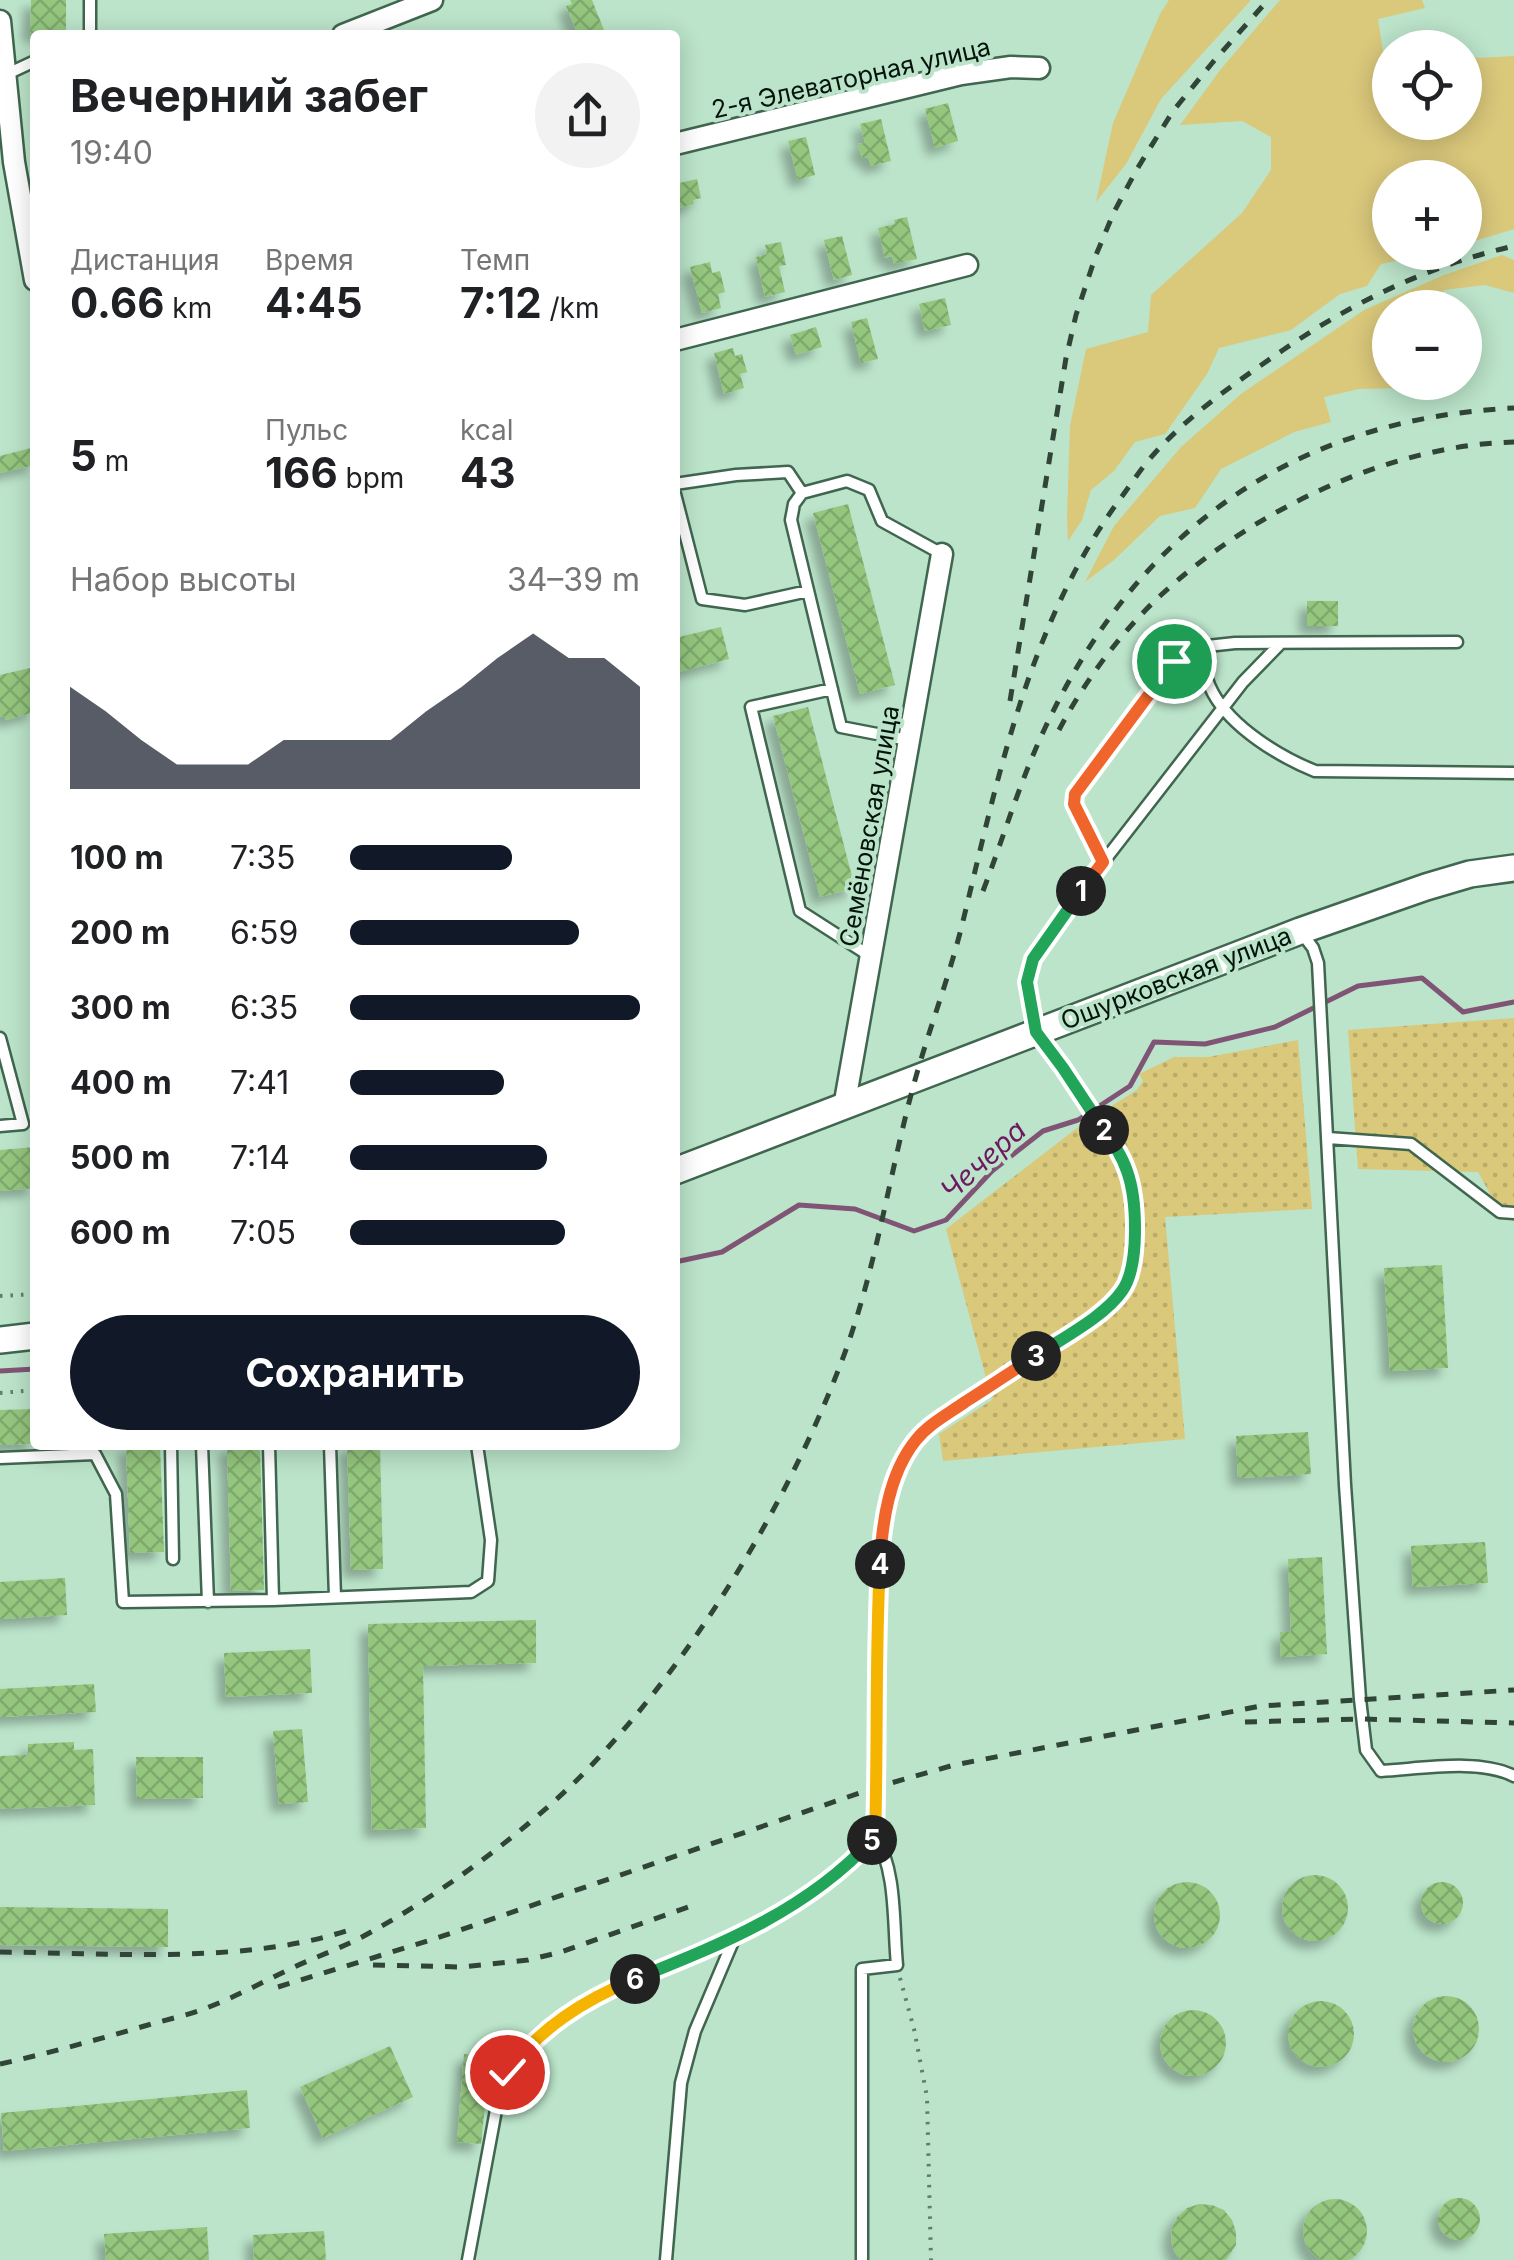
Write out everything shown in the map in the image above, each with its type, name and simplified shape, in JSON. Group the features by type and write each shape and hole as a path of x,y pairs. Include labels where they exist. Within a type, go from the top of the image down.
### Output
{"street":[{"path":"356,30 432,0"},
{"path":"0,22 7,162 30,259"},
{"name":"2-я Элеваторная улица","path":"680,143 961,74 1011,67 1039,68"},
{"path":"680,339 967,265"},
{"name":"Семёновская улица","path":"844,1107 942,554"},
{"name":"Ошурковская улица","path":"680,1169 1300,931 1470,874 1514,868"},
{"path":"0,1340 30,1337"}],"lane":[{"path":"90,0 90,30"},
{"path":"5,75 30,63"},
{"path":"680,483 788,472 802,492"},
{"path":"911,741 841,727 790,520 794,504 802,492 847,482 870,490 882,521 942,554"},
{"path":"680,513 702,599 746,605 808,590"},
{"path":"1103,862 1074,804 1075,794 1174,661 1186,652 1235,643 1456,642"},
{"path":"862,2260 862,1969 897,1966 890,1877 884,1851 875,1836 876,1660 886,1510 906,1455 934,1423 1106,1308 1121,1292 1132,1266 1134,1214 1128,1173 1120,1154 1036,1032 1028,970 1103,862 1243,682 1280,643"},
{"path":"1198,647 1208,682 1223,708 1258,739 1315,772 1514,773"},
{"path":"832,689 751,707 800,911 871,957"},
{"path":"1300,931 1318,963 1344,1485 1366,1750 1381,1771 1473,1767 1494,1768 1514,1776"},
{"path":"0,1038 29,1122 0,1126"},
{"path":"1328,1138 1411,1144 1500,1212 1514,1213"},
{"path":"0,1458 95,1450 116,1494 123,1602 208,1602 471,1592 488,1582 491,1540 477,1450"},
{"path":"170,1450 174,1558"},
{"path":"202,1450 208,1602"},
{"path":"268,1450 273,1600"},
{"path":"330,1450 335,1597"},
{"path":"468,2260 498,2094 507,2072 525,2048 576,2008 777,1916 831,1878 875,1836"},
{"path":"666,2260 681,2083 698,2023 734,1938"}],"path":[{"path":"0,1296 30,1294"},
{"path":"0,1393 30,1390"},
{"path":"897,1966 914,2028 926,2098 931,2260"}],"shaded area":[{"path":"1169,0 1251,0 1161,99 1126,164 1096,202 1113,123"},
{"path":"1280,0 1422,0 1425,8 1378,19 1380,30 1372,30 1372,140 1482,140 1482,58 1514,56 1514,229 1482,239 1482,160 1372,160 1372,270 1377,270 1367,286 1340,294 1291,330 1219,348 1207,374 1165,434 1135,442 1114,471 1091,490 1082,520 1068,541 1070,426 1086,349 1148,332 1151,295 1242,213 1271,170 1271,137 1242,121 1180,125"},
{"path":"1502,255 1514,260 1514,293 1485,285 1410,290 1458,270 1482,270 1482,262"},
{"path":"1372,306 1372,389 1324,397 1331,422 1294,432 1221,469 1195,508 1160,516 1085,582 1114,526 1181,447 1241,394"},
{"path":"1514,1018 1514,1222 1500,1212 1478,1172 1358,1169 1348,1030"},
{"path":"1298,1040 1312,1209 1165,1217 1185,1439 943,1461 939,1434 992,1400 946,1229 1081,1125 1137,1090 1143,1081 1139,1074 1174,1057 1208,1057"}],"building":[{"path":"31,0 66,0 66,30 30,30"},
{"path":"570,0 592,0 604,30 576,30 566,6 572,4"},
{"path":"948,103 958,141 935,148 925,109"},
{"path":"881,119 891,161 871,166 868,157 862,158 858,144 865,143 860,124"},
{"path":"806,137 815,175 798,180 788,141"},
{"path":"697,179 701,198 680,208 680,183"},
{"path":"907,217 917,259 894,264 892,256 885,258 878,228"},
{"path":"842,236 852,275 834,280 824,240"},
{"path":"781,242 786,265 779,266 785,292 765,297 756,257 767,254 765,245"},
{"path":"710,262 712,273 720,271 725,292 718,294 721,308 702,313 690,267"},
{"path":"945,298 951,325 925,331 919,304"},
{"path":"867,318 878,359 861,363 851,322"},
{"path":"816,327 822,347 796,355 790,335"},
{"path":"733,348 735,356 742,354 747,372 740,374 744,388 724,394 714,353"},
{"path":"30,448 30,466 0,473 0,456"},
{"path":"848,504 895,685 860,694 813,513"},
{"path":"1307,601 1338,601 1338,626 1307,626"},
{"path":"721,627 729,659 680,672 680,637"},
{"path":"30,668 30,713 6,720 5,716 0,717 0,675"},
{"path":"808,707 855,888 820,897 773,716"},
{"path":"30,1147 30,1188 0,1191 0,1150"},
{"path":"1442,1265 1448,1368 1390,1371 1384,1268"},
{"path":"30,1409 30,1444 0,1445 0,1410"},
{"path":"1308,1432 1311,1474 1238,1478 1236,1436"},
{"path":"126,1450 160,1450 164,1552 130,1553"},
{"path":"227,1450 260,1450 264,1590 231,1591"},
{"path":"347,1450 380,1450 383,1569 351,1570"},
{"path":"1485,1542 1488,1583 1413,1587 1411,1546"},
{"path":"1322,1557 1327,1654 1281,1657 1280,1632 1291,1632 1288,1559"},
{"path":"65,1578 67,1615 0,1619 0,1582"},
{"path":"536,1620 536,1663 423,1666 426,1828 372,1830 368,1624"},
{"path":"310,1649 312,1693 226,1697 224,1653"},
{"path":"94,1684 96,1712 0,1717 0,1689"},
{"path":"302,1729 308,1802 279,1804 273,1731"},
{"path":"74,1742 74,1750 93,1749 95,1805 0,1809 0,1756 28,1755 28,1744"},
{"path":"136,1757 203,1757 203,1798 137,1799"},
{"path":"1315,1875 1338,1885 1348,1908 1338,1931 1315,1941 1292,1931 1282,1908 1292,1885"},
{"path":"1187,1882 1210,1892 1220,1915 1210,1938 1187,1948 1164,1938 1154,1915 1164,1892"},
{"path":"1442,1882 1457,1888 1463,1903 1457,1918 1442,1924 1427,1918 1421,1903 1427,1888"},
{"path":"0,1907 168,1909 168,1947 0,1945"},
{"path":"1446,1996 1469,2006 1479,2029 1469,2052 1446,2062 1423,2052 1413,2029 1423,2006"},
{"path":"1321,2001 1344,2011 1354,2034 1344,2057 1321,2067 1298,2057 1288,2034 1298,2011"},
{"path":"1193,2010 1216,2020 1226,2043 1216,2066 1193,2076 1170,2066 1160,2043 1170,2020"},
{"path":"390,2046 413,2097 323,2138 300,2087"},
{"path":"464,2054 490,2057 481,2144 457,2142"},
{"path":"247,2090 250,2128 4,2151 1,2113"},
{"path":"1459,2198 1474,2204 1480,2219 1474,2234 1459,2240 1444,2234 1438,2219 1444,2204"},
{"path":"1323,2201 1347,2201 1365,2219 1365,2243 1347,2261 1323,2261 1305,2243 1305,2219"},
{"path":"1199,2204 1224,2210 1232,2220 1236,2245 1226,2260 1181,2260 1175,2253 1171,2241 1177,2217"},
{"path":"207,2227 209,2260 106,2260 104,2234"},
{"path":"324,2231 326,2260 254,2260 253,2235"}],"waterway":[{"name":"Чечера","path":"680,1261 722,1252 799,1205 855,1209 914,1231 946,1220 992,1171 1043,1131 1078,1120 1130,1086 1154,1042 1205,1044 1275,1027 1358,986 1422,978 1463,1012 1514,1002"},
{"name":"Чечера","path":"0,1371 30,1369"}],"railway":[{"path":"1010,701 1066,358 1096,255 1114,212 1173,111 1268,0"},
{"path":"0,2064 202,2010 361,1937 425,1900 505,1843 554,1802 617,1738 694,1639 762,1530 792,1474 841,1363 864,1294 915,1080 958,941 1005,754 1041,645 1091,543 1134,479 1168,439 1249,374 1337,316 1393,287 1514,246"},
{"path":"983,891 1036,748 1083,658 1127,596 1176,542 1232,498 1293,462 1361,435 1434,417 1514,408"},
{"path":"1059,730 1092,676 1132,625 1197,564 1237,536 1280,510 1371,470 1419,455 1514,442"},
{"path":"278,1987 434,1939 877,1787 954,1765 1261,1706 1514,1690"},
{"path":"1245,1722 1361,1719 1514,1723"},
{"path":"373,1965 462,1967 528,1960 688,1907"},
{"path":"0,1952 220,1952 264,1948 346,1931"}],"route":[{"path":"507,2072 525,2048 576,2008 777,1916 831,1878 875,1836 881,1548 896,1475 918,1438 934,1423 1106,1308 1121,1292 1132,1266 1134,1214 1128,1173 1120,1154 1036,1032 1027,982 1033,959 1103,862 1074,804 1075,794 1174,661"}]}
